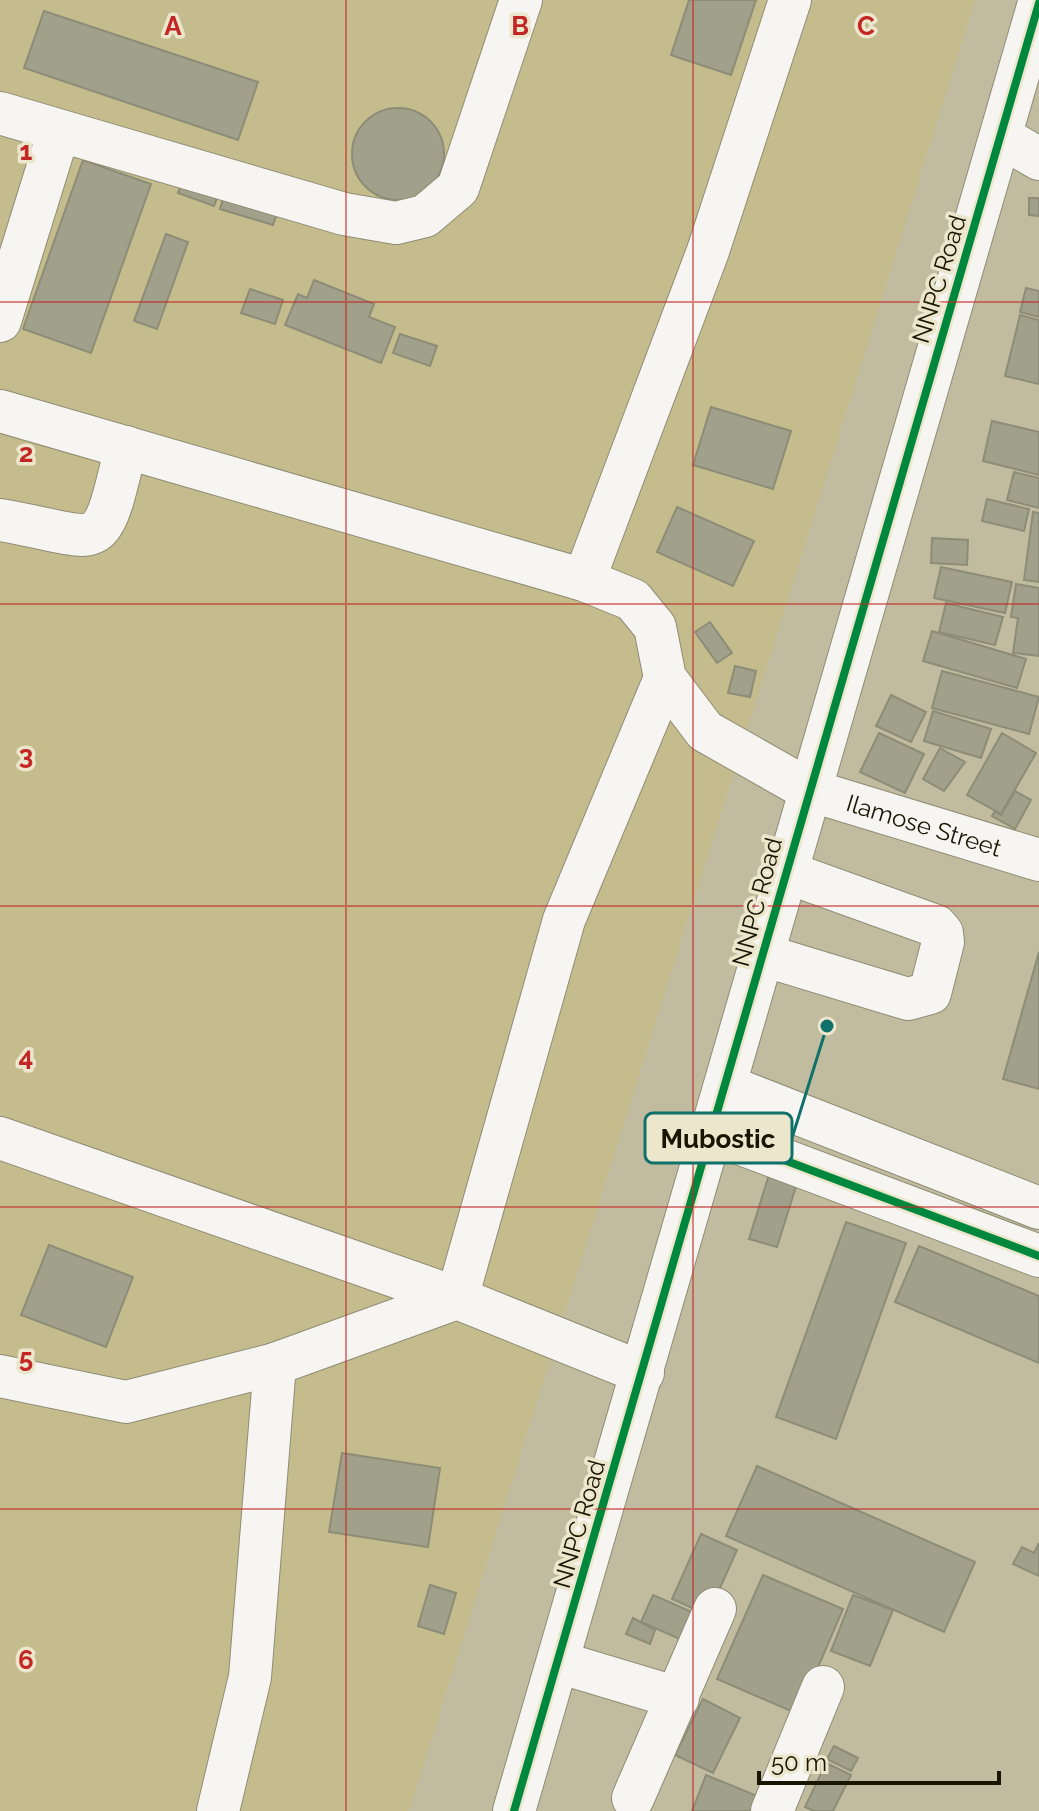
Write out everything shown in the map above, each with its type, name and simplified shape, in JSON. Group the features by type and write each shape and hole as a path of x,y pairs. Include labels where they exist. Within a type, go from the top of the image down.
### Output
{"street":[{"path":"0,113 344,214 396,223 425,216 458,188 521,0"},
{"path":"584,580 708,251 790,0"},
{"name":"NNPC Road","path":"514,1811 1039,3"},
{"path":"0,321 59,131"},
{"path":"1002,137 1039,159"},
{"path":"0,411 584,580 633,600 655,627 665,678 564,920 457,1298"},
{"path":"0,520 67,535 89,536 101,530 109,519 126,447"},
{"name":"Ilamose Street","path":"665,678 705,731 809,790 1039,860"},
{"path":"763,955 908,999 930,993 943,942 942,933 936,926 786,872"},
{"path":"727,1086 1039,1208"},
{"path":"712,1133 1039,1256"},
{"path":"0,1138 457,1298 643,1373"},
{"path":"0,1376 126,1402 275,1364 457,1298"},
{"path":"218,1811 250,1677 275,1364"},
{"path":"633,1798 715,1609"},
{"path":"558,1662 678,1698"},
{"path":"772,1811 823,1687"}],"shaded area":[{"path":"0,0 975,0 409,1811 0,1811"}],"building":[{"path":"689,0 756,0 731,75 671,55"},
{"path":"44,11 258,82 238,140 24,68"},
{"path":"398,108 416,112 431,121 440,136 444,154 440,172 431,187 416,196 398,200 380,196 365,187 356,172 352,154 356,136 365,121 380,112"},
{"path":"83,160 151,184 91,353 23,329"},
{"path":"186,172 222,185 214,206 178,193"},
{"path":"227,185 281,202 273,225 220,209"},
{"path":"1029,198 1039,198 1039,216 1029,215"},
{"path":"166,234 188,242 157,329 134,321"},
{"path":"314,280 374,304 369,317 395,327 381,363 285,325 298,294 307,298"},
{"path":"1026,288 1039,291 1039,317 1020,312"},
{"path":"250,289 283,300 275,324 241,313"},
{"path":"1020,315 1039,320 1039,384 1005,376"},
{"path":"400,334 437,346 430,366 393,353"},
{"path":"711,407 791,431 773,489 693,465"},
{"path":"992,421 1039,432 1039,475 983,461"},
{"path":"1014,472 1039,478 1039,508 1007,500"},
{"path":"987,499 1029,509 1024,531 982,521"},
{"path":"677,507 754,541 733,586 657,552"},
{"path":"1033,512 1039,513 1039,582 1024,580"},
{"path":"932,538 968,540 967,565 931,563"},
{"path":"941,567 1012,582 1005,613 934,598"},
{"path":"1016,584 1039,588 1039,656 1013,653 1018,618 1011,617"},
{"path":"946,603 1003,617 995,645 939,632"},
{"path":"710,622 732,653 717,663 695,632"},
{"path":"932,631 1026,659 1017,688 923,661"},
{"path":"735,666 756,671 750,697 728,693"},
{"path":"942,671 1039,697 1029,734 932,708"},
{"path":"891,695 926,712 911,742 876,726"},
{"path":"933,711 991,729 981,758 924,741"},
{"path":"879,733 924,754 905,793 860,772"},
{"path":"1002,733 1036,753 1001,814 967,795"},
{"path":"940,748 965,762 944,791 923,779"},
{"path":"1015,791 1031,800 1015,829 992,816 995,811 1001,815"},
{"path":"1039,952 1039,1089 1003,1079"},
{"path":"771,1168 799,1177 777,1247 749,1239"},
{"path":"846,1222 906,1243 836,1439 776,1417"},
{"path":"49,1245 133,1277 106,1347 21,1315"},
{"path":"919,1246 1039,1296 1039,1363 895,1302"},
{"path":"342,1453 440,1468 428,1547 329,1532"},
{"path":"757,1466 975,1562 944,1632 726,1536"},
{"path":"701,1534 737,1550 708,1615 672,1599"},
{"path":"1039,1543 1039,1576 1013,1564 1022,1547 1034,1553"},
{"path":"763,1575 843,1609 798,1714 717,1679"},
{"path":"430,1585 456,1593 444,1634 418,1626"},
{"path":"653,1595 694,1613 682,1640 641,1622"},
{"path":"853,1595 893,1610 870,1666 831,1651"},
{"path":"633,1618 655,1630 650,1644 626,1634"},
{"path":"703,1699 740,1718 713,1773 675,1755"},
{"path":"834,1746 858,1758 851,1771 827,1759"},
{"path":"826,1763 851,1775 833,1811 814,1811 805,1807"},
{"path":"706,1775 767,1800 763,1811 692,1811"}],"cycle path":[{"path":"514,1811 1039,3"},
{"path":"712,1133 1039,1256"}],"place":[{"name":"Mubostic","path":"827,1026"}]}
